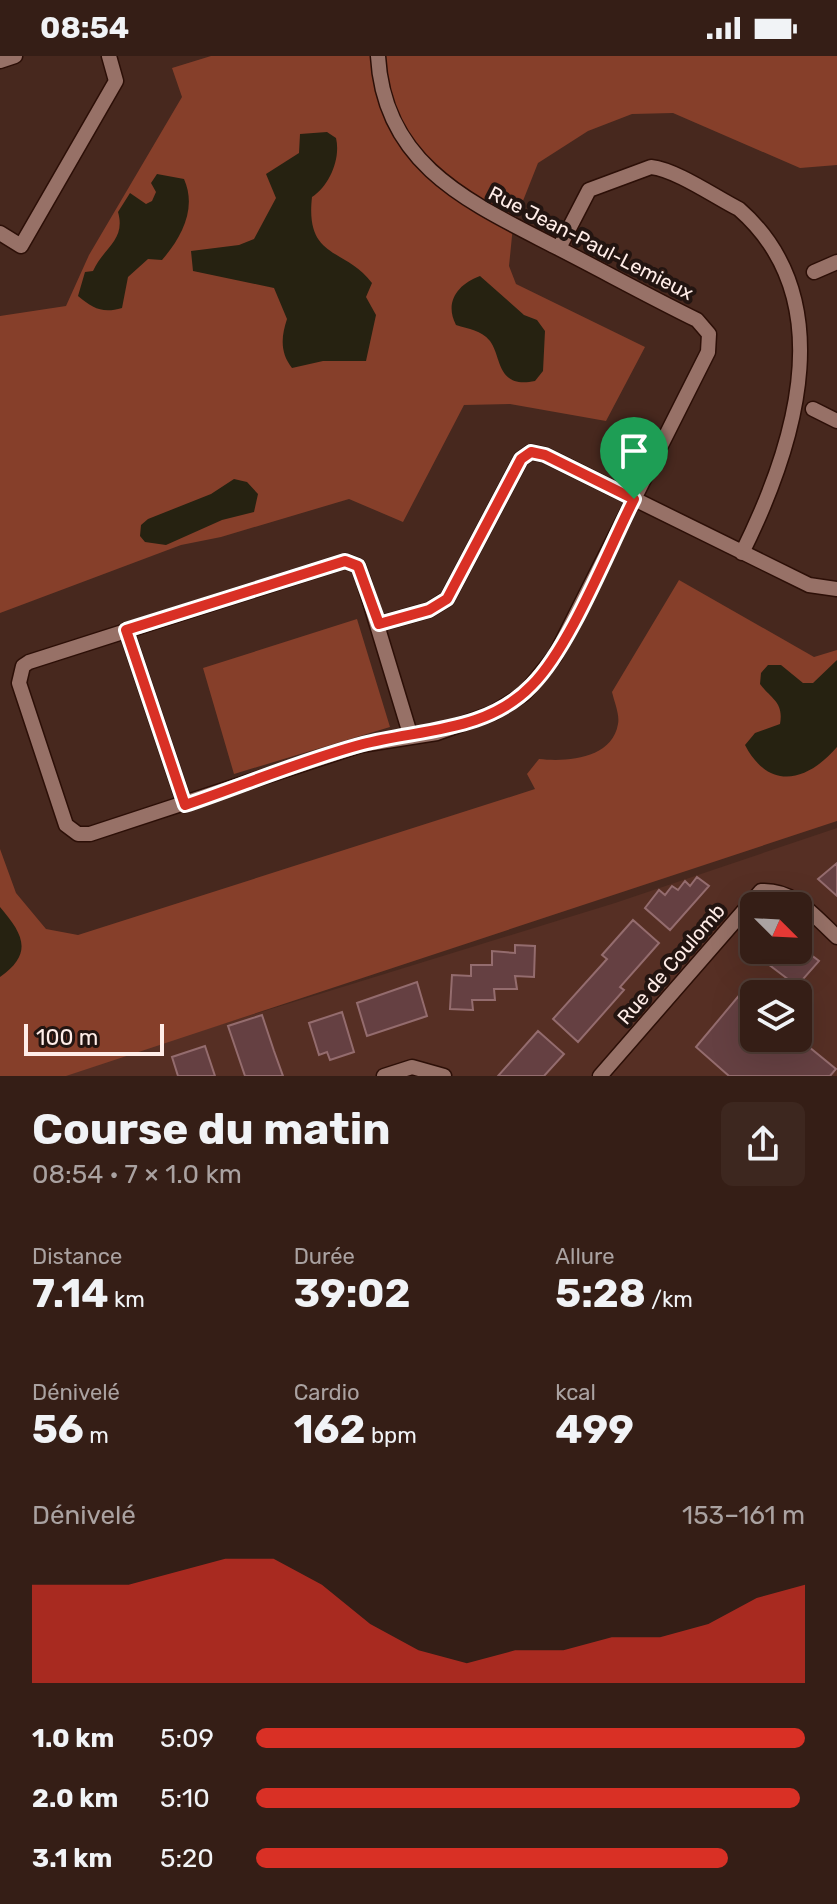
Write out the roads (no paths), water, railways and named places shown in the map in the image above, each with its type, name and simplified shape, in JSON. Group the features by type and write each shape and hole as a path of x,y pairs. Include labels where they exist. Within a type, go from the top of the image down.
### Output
{"street":[{"path":"0,61 15,56"},
{"path":"0,233 21,246 116,81 109,56"},
{"name":"Rue Jean-Paul-Lemieux","path":"126,630 29,662 20,675 19,683 66,825 78,834 90,834 185,805 361,745 437,733 493,713 532,686 555,656 708,352 709,334 697,320 469,203 425,166 395,123 383,92 378,56"},
{"path":"559,248 589,190 651,167 757,218 787,238"},
{"path":"805,258 816,277 837,262"},
{"path":"742,553 817,402 837,421"},
{"path":"379,624 429,610 447,599 521,459 531,452 540,453 809,585 837,589"},
{"path":"185,805 126,630 345,561 358,566 379,624 411,737"},
{"name":"Rue de Coulomb","path":"600,1076 761,891 777,890 793,896 837,937"},
{"path":"384,1076 412,1067 428,1068 444,1076"}]}
